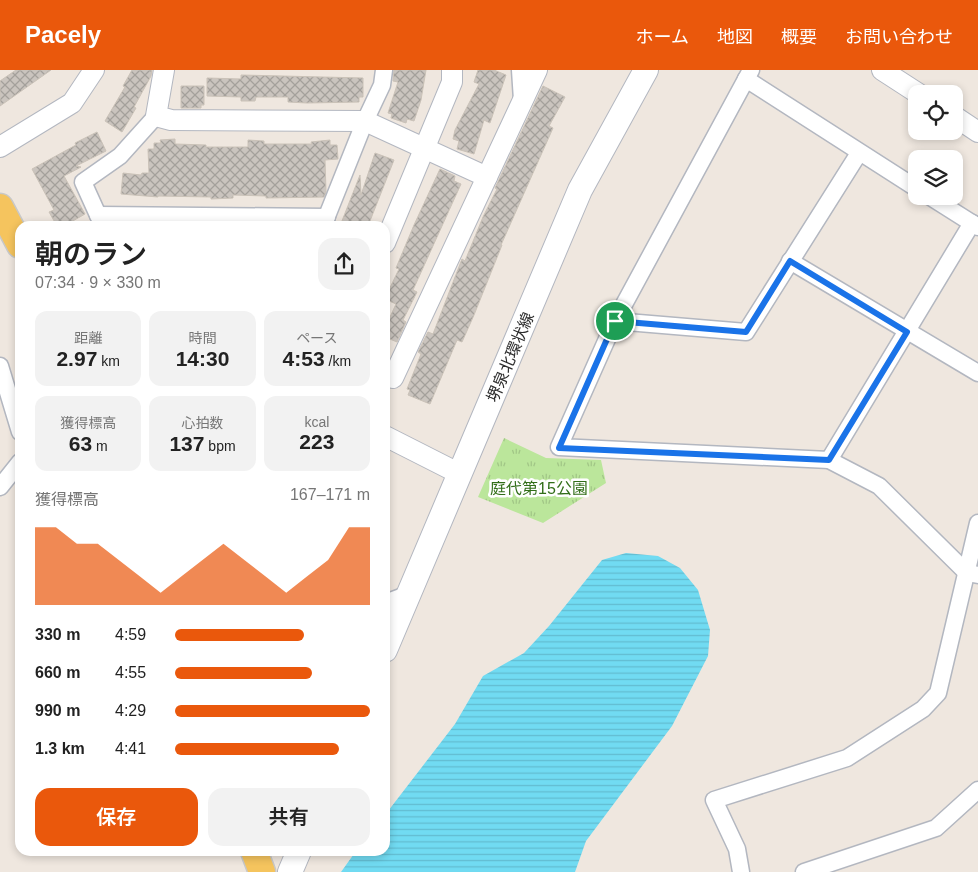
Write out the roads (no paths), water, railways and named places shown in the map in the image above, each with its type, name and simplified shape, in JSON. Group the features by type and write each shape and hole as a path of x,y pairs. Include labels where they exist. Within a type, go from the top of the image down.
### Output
{"main road":[{"name":"堺泉北環状線","path":"390,638 580,190 646,70"},
{"path":"0,207 15,236"},
{"path":"256,856 262,872"},
{"path":"290,872 297,856"}],"street":[{"path":"0,147 72,103 94,70"},
{"path":"101,221 83,182 120,156 156,116 164,70"},
{"path":"325,221 382,85 384,70"},
{"path":"390,231 452,82 452,70"},
{"path":"520,70 522,100"},
{"path":"393,378 522,100 538,70"},
{"path":"882,70 908,87"},
{"path":"908,183 859,153 748,74 615,321 559,448 829,460 879,486 972,574"},
{"path":"156,116 171,120 365,122 486,177"},
{"path":"963,122 978,132"},
{"path":"615,321 746,332 859,153"},
{"path":"829,460 975,225 943,205"},
{"path":"790,261 978,373"},
{"path":"0,369 15,416"},
{"path":"390,439 460,474"},
{"path":"0,487 15,468"},
{"path":"741,872 736,849 714,800 846,758 923,709 938,693 972,574 978,523"},
{"path":"390,601 409,594"},
{"path":"804,872 936,828 978,790"}],"water":[{"path":"626,553 658,556 680,568 698,590 710,630 708,656 672,726 586,841 575,872 341,872 352,856 390,856 390,808 455,724 483,676 524,653 549,626 602,560"}],"park label":[{"name":"庭代第15公園","path":"539,488"}]}
